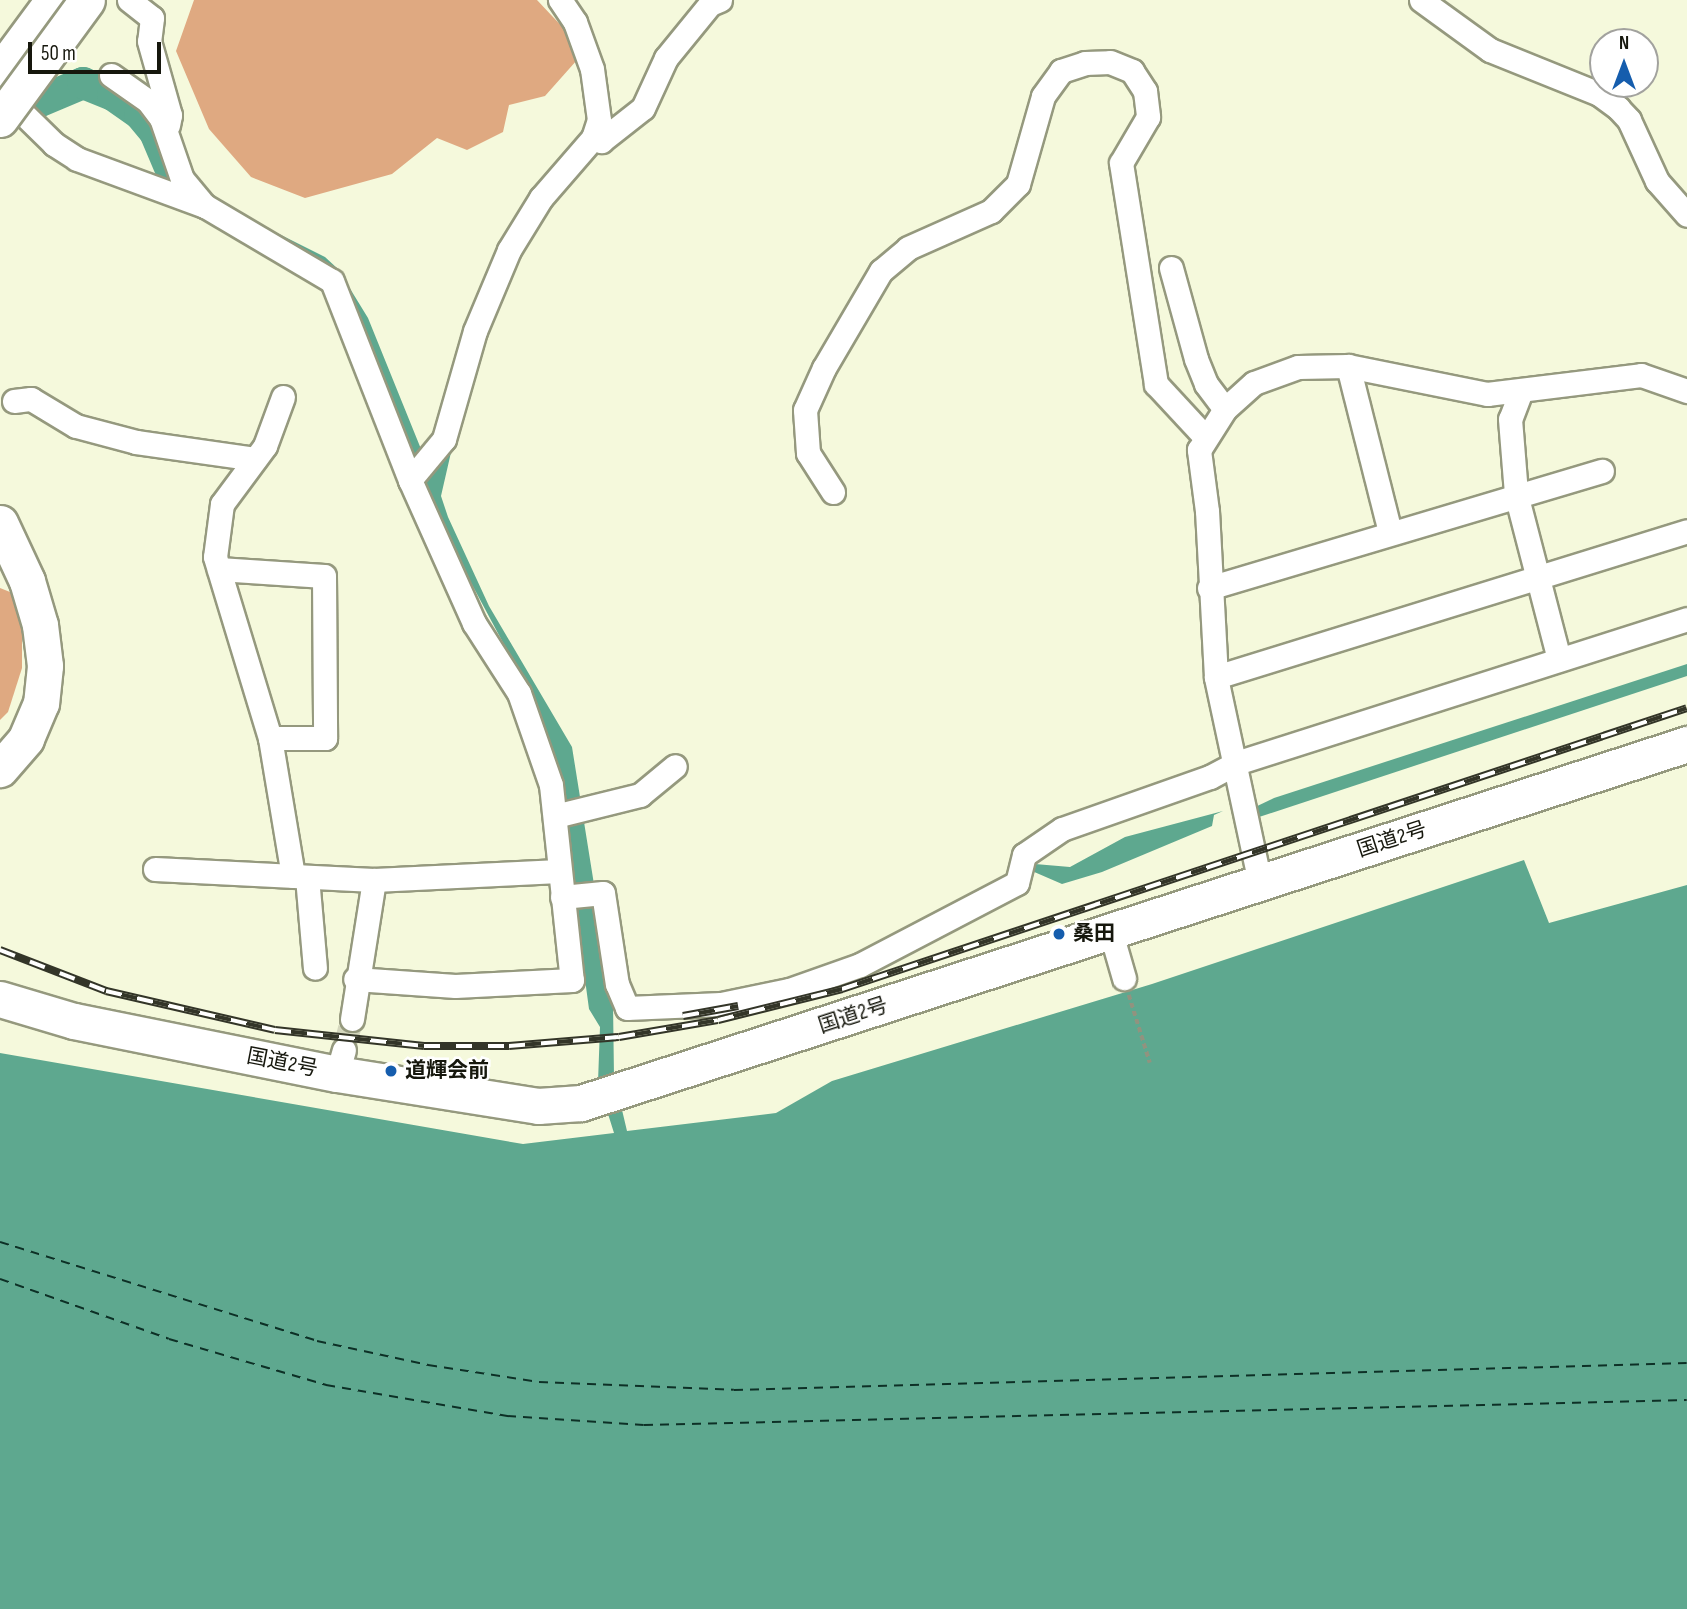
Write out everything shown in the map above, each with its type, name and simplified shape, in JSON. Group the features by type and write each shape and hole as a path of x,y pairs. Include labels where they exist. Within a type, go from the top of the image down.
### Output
{"highway":[{"path":"0,119 87,0"},
{"path":"0,119 61,6"},
{"path":"0,72 61,6"},
{"path":"0,523 27,581 40,625 45,666 41,703 26,739 0,769"},
{"name":"国道2号","path":"0,999 74,1021 341,1062 538,1106 613,1094 1687,744"}],"street":[{"path":"129,0 152,19 149,41 170,115 167,135"},
{"path":"419,470 444,439 475,331 509,250 541,198 593,138 599,121 592,69 575,22 560,0"},
{"path":"593,138 601,141 643,108 666,58 710,4 720,0"},
{"path":"1421,0 1490,50 1599,94 1618,108 1629,121 1657,181 1687,215"},
{"path":"833,492 808,453 806,410 830,357 881,271 908,248 991,211 1018,184 1043,96 1061,71 1085,63 1110,62 1132,71 1145,91 1148,117 1121,163 1156,384 1205,437"},
{"path":"111,75 148,100 167,135 182,179 205,206"},
{"path":"0,91 54,144 77,159 205,206 332,281 419,470 474,623 519,693 551,785 572,980 455,986 355,979"},
{"path":"1171,268 1196,359 1206,384 1225,409"},
{"path":"1348,366 1390,532"},
{"path":"1260,883 1216,677 1209,588 1207,511 1199,450 1225,409 1254,383 1298,367 1348,366 1487,394 1641,375 1687,391"},
{"path":"1521,391 1510,419 1516,494 1559,659"},
{"path":"283,397 255,458 222,504 215,557 270,738 300,876 315,968"},
{"path":"15,401 31,399 76,426 136,442 255,458"},
{"path":"1209,588 1516,494 1602,471"},
{"path":"1216,677 1687,531"},
{"path":"219,569 324,576 325,738 270,738"},
{"path":"562,897 603,893 617,984 627,1008 721,1004 789,990 860,965 1017,883 1024,855 1043,838 1210,778 1236,763 1687,619"},
{"path":"555,816 597,808 640,795 675,766"},
{"path":"155,869 374,880 559,871"},
{"path":"352,1019 355,979 374,880"},
{"path":"1111,933 1124,978"}],"path":[{"path":"1124,978 1150,1063"}],"shaded area":[{"path":"194,0 537,0 585,51 545,96 509,105 503,132 467,150 437,138 392,174 305,198 251,177 209,129 176,51"},
{"path":"225,207 325,257 338,269 368,318 421,449 449,444 452,448 441,496 448,517 489,606 572,747 613,1003 614,1076 627,1131 776,1113 832,1081 1152,984 1524,860 1549,923 1687,885 1687,1609 0,1609 0,1053 523,1144 614,1133 598,1082 600,1027 589,1009 565,832 524,682 438,521 354,307"},
{"path":"0,588 10,592 22,615 22,668 8,712 0,720"},
{"path":"1687,664 1687,676 1253,819 1251,809 1274,798"},
{"path":"1223,811 1214,815 1212,826 1102,872 1062,884 1032,871 1035,864 1070,867 1125,837"}],"waterway":[{"path":"1,73 38,102 83,83 113,95 140,114 155,132 170,168"}],"ferry route":[{"path":"0,1242 317,1341 428,1365 539,1382 734,1390 1687,1363"},
{"path":"0,1279 169,1339 326,1385 507,1416 644,1425 1687,1400"}],"tunnel":[{"path":"344,1050 352,1019"}],"railway":[{"path":"0,950 106,991 275,1030 424,1046 509,1046 619,1037 718,1020 842,989 1687,708"},
{"path":"683,1016 738,1006"}],"place":[{"name":"桑田","path":"1059,934"},
{"name":"道輝会前","path":"391,1071"}]}
